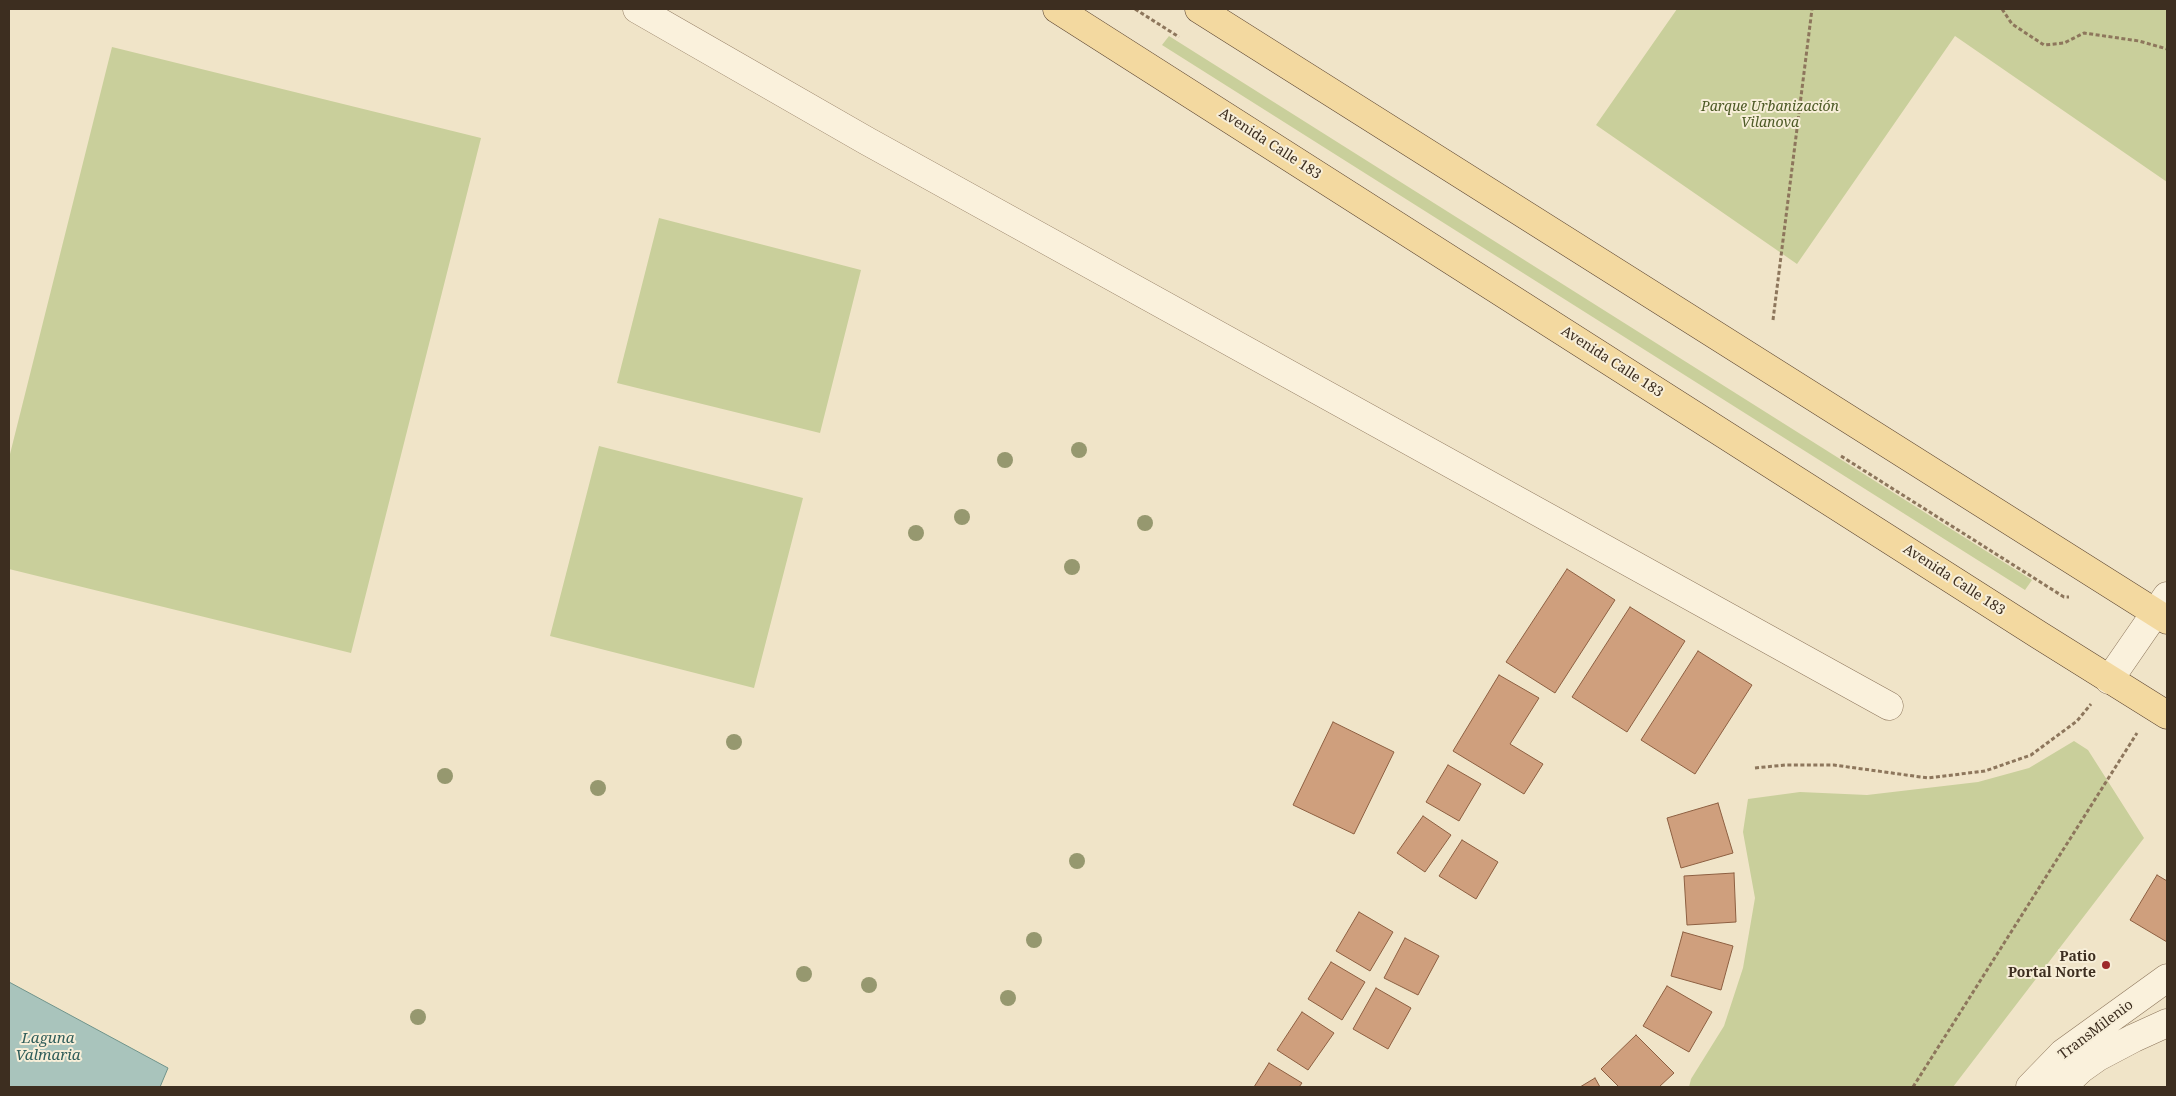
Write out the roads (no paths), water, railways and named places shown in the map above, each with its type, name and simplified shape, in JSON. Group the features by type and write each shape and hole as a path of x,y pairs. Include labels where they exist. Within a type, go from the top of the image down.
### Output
{"main road":[{"path":"1199,9 2163,610"},
{"name":"Avenida Calle 183","path":"1069,12 2109,680 2160,710"}],"street":[{"path":"637,9 867,141 1889,706"},
{"path":"2109,680 2163,610"},
{"name":"TransMilenio","path":"2030,1087 2063,1053 2167,978"},
{"name":"TransMilenio","path":"2062,1087 2098,1057 2134,1038 2167,1024"}],"water":[{"name":"Laguna Valmaria","path":"9,982 168,1068 160,1087 9,1087"}],"place":[{"name":"Patio Portal Norte","path":"2106,965"}],"park label":[{"name":"Parque Urbanización Vilanova","path":"1770,116"}]}
